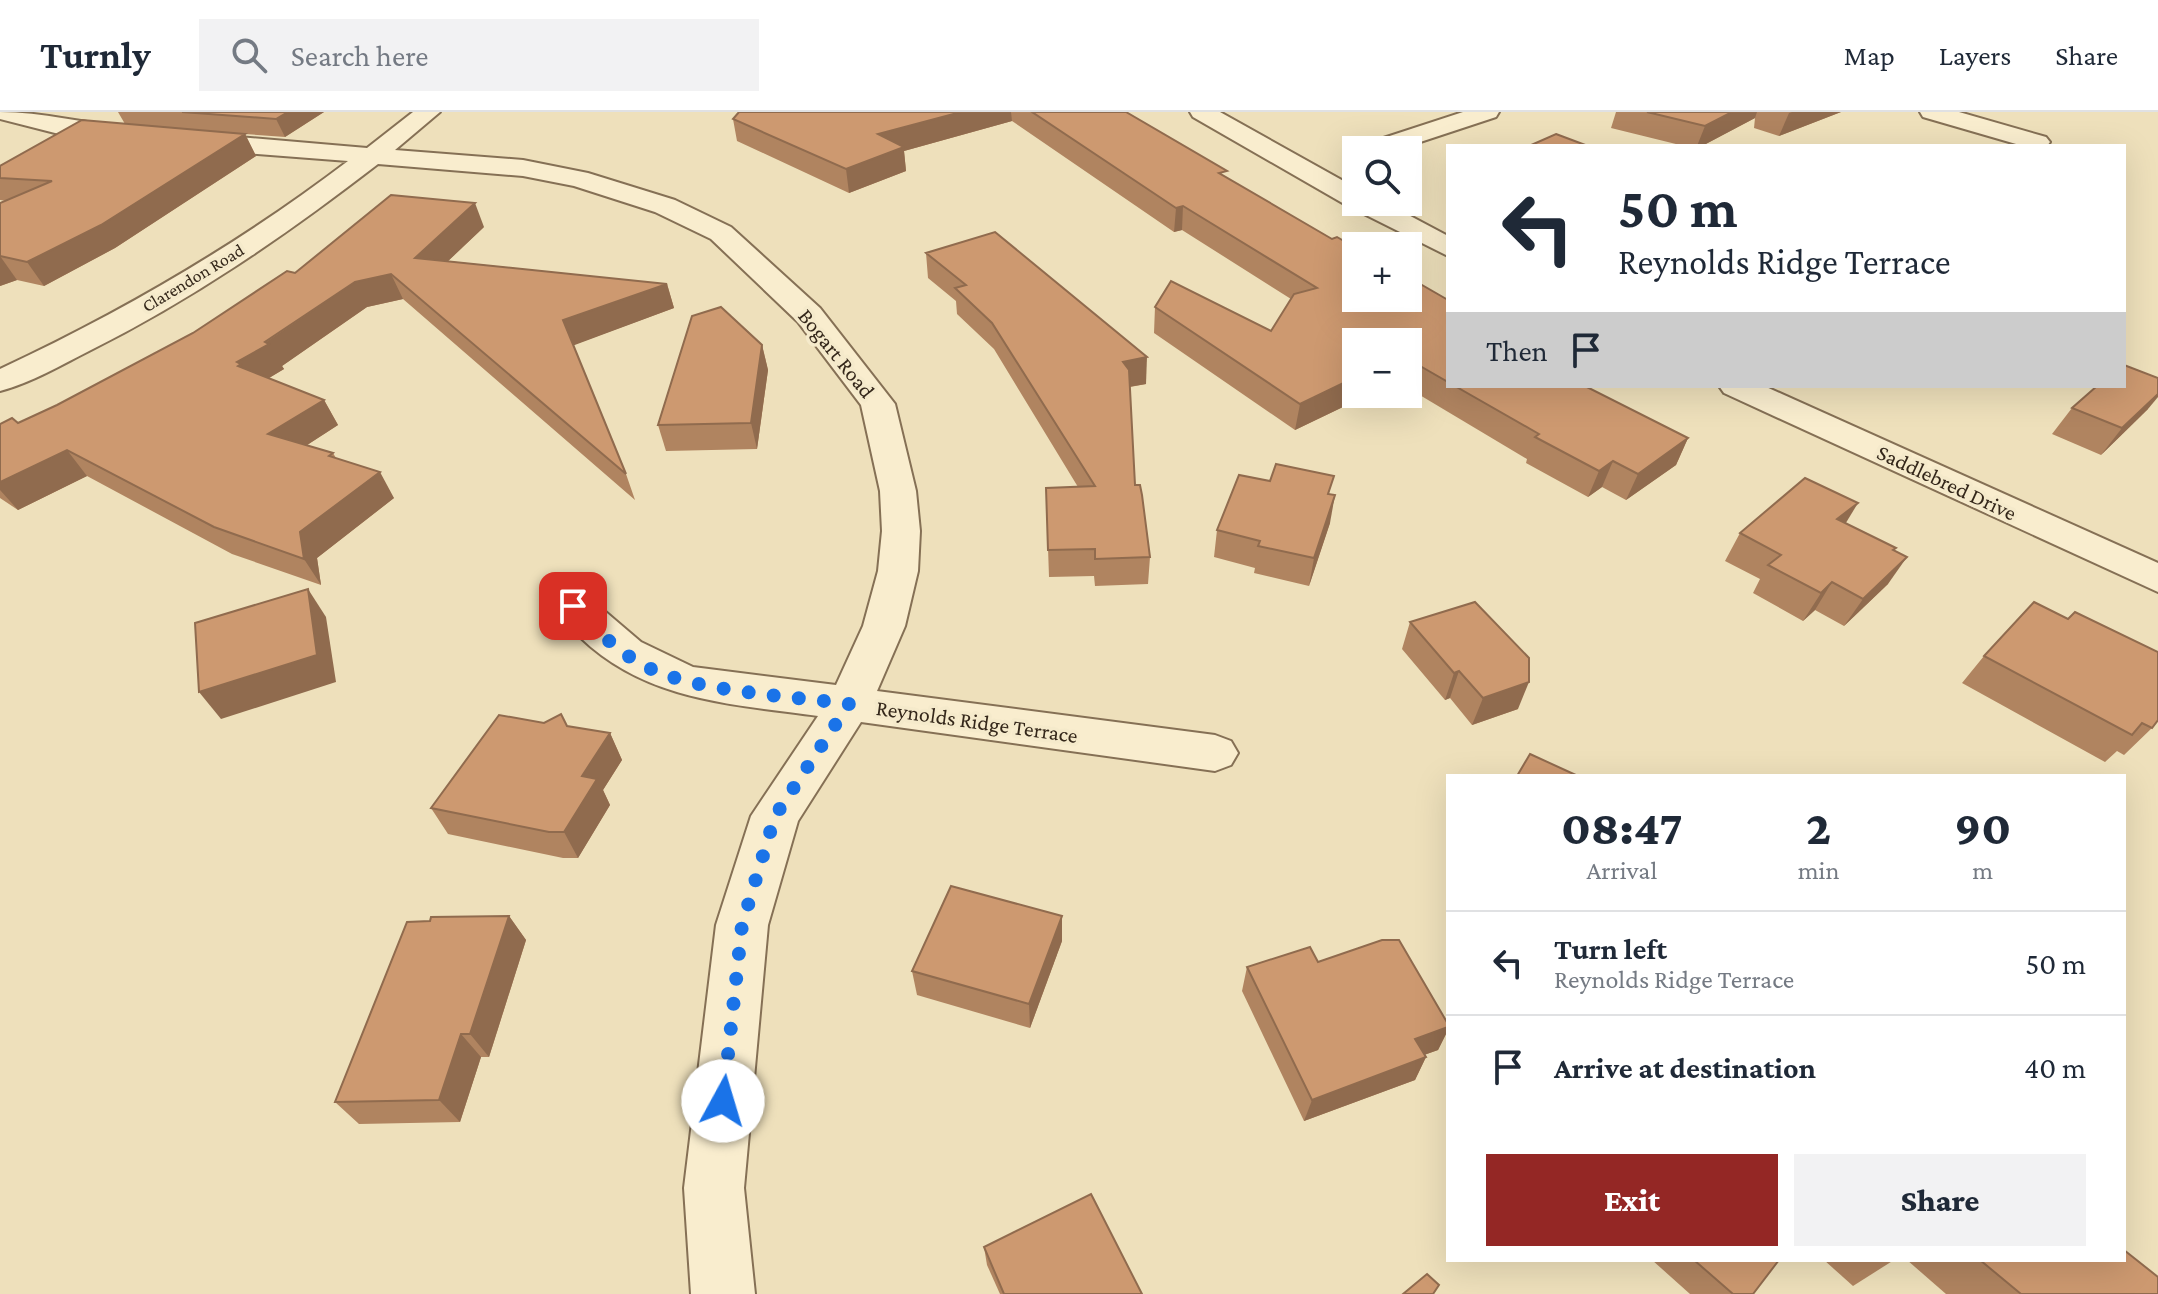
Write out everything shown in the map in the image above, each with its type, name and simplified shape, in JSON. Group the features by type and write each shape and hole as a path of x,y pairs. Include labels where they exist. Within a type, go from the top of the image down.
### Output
{"street":[{"name":"Clarendon Road","path":"0,381 89,339 196,280 300,210 428,112"},
{"path":"1202,112 1342,191"},
{"path":"1414,136 1487,112"},
{"path":"1932,112 2037,142"},
{"name":"Bogart Road","path":"3,113 94,132 523,168 579,179 665,206 721,233 809,315 878,404 898,491 901,531 898,571 884,626 849,704 775,816 742,925 714,1188 723,1294"},
{"path":"1304,171 1342,159"},
{"path":"1389,216 1446,246"},
{"name":"Saddlebred Drive","path":"1740,388 2158,579"},
{"name":"Reynolds Ridge Terrace","path":"573,606 620,652 650,669 690,682 1215,753"}],"building":[{"path":"182,112 288,112 276,119"},
{"path":"739,112 961,112 878,134 904,147 846,169 733,119"},
{"path":"1032,112 1126,112 1227,171 1219,173 1332,239 1337,237 1342,240 1342,312 1422,312 1422,285 1446,299 1446,381 1422,367 1422,328 1342,328 1342,384 1300,404 1155,307 1171,281 1271,331 1294,294 1317,288 1183,206 1176,208"},
{"path":"1647,112 1732,112 1705,126"},
{"path":"82,120 245,134 101,225 27,262 0,256 0,203 52,181 0,178 0,166"},
{"path":"1556,134 1583,144 1534,144"},
{"path":"391,195 475,203 415,258 667,284 563,320 626,474 391,274 355,282 265,342 269,344 237,362 241,364 238,366 324,400 268,434 333,453 329,456 380,472 300,532 304,559 214,527 67,450 0,482 0,424 12,418 18,423 57,405 193,333 287,271 295,273"},
{"path":"995,232 1147,357 1123,362 1129,370 1135,485 1140,485 1150,557 1095,559 1095,549 1048,550 1046,488 1095,486 992,323 955,288 966,285 926,253"},
{"path":"721,307 762,345 751,423 658,425 692,316"},
{"path":"2126,366 2158,378 2158,394 2122,428 2072,408 2095,388 2126,388"},
{"path":"1458,388 1589,388 1688,438 1638,474 1613,461 1599,471 1535,437 1539,434"},
{"path":"1276,464 1334,476 1328,494 1335,495 1314,558 1258,546 1260,541 1217,530 1239,475 1270,481"},
{"path":"1805,478 1858,503 1837,519 1896,548 1893,550 1907,557 1863,599 1832,582 1821,593 1768,565 1781,555 1740,533"},
{"path":"308,589 317,655 199,692 195,623"},
{"path":"1475,602 1529,658 1529,682 1483,698 1459,671 1454,673 1410,622"},
{"path":"2034,602 2068,619 2075,612 2158,652 2158,720 2152,728 2142,723 2132,735 1984,656"},
{"path":"561,714 567,726 610,733 582,776 597,779 564,832 549,832 431,808 499,715 544,723"},
{"path":"1530,754 1574,774 1518,774"},
{"path":"951,886 1062,916 1029,1004 912,971"},
{"path":"509,916 470,1034 461,1034 439,1100 335,1102 407,922 430,921 431,917"},
{"path":"1382,940 1399,940 1446,1021 1446,1028 1415,1039 1426,1057 1312,1100 1247,967 1310,947 1318,962"},
{"path":"1091,1194 1142,1294 1004,1294 984,1247"},
{"path":"2126,1252 2158,1277 2158,1294 2021,1294 1982,1262 2126,1262"},
{"path":"1696,1262 1777,1262 1753,1294 1733,1294"},
{"path":"1427,1274 1439,1285 1433,1294 1403,1294"}],"route":[{"path":"573,606 620,652 650,669 690,682 849,704 775,816 742,925 723,1101"}]}
